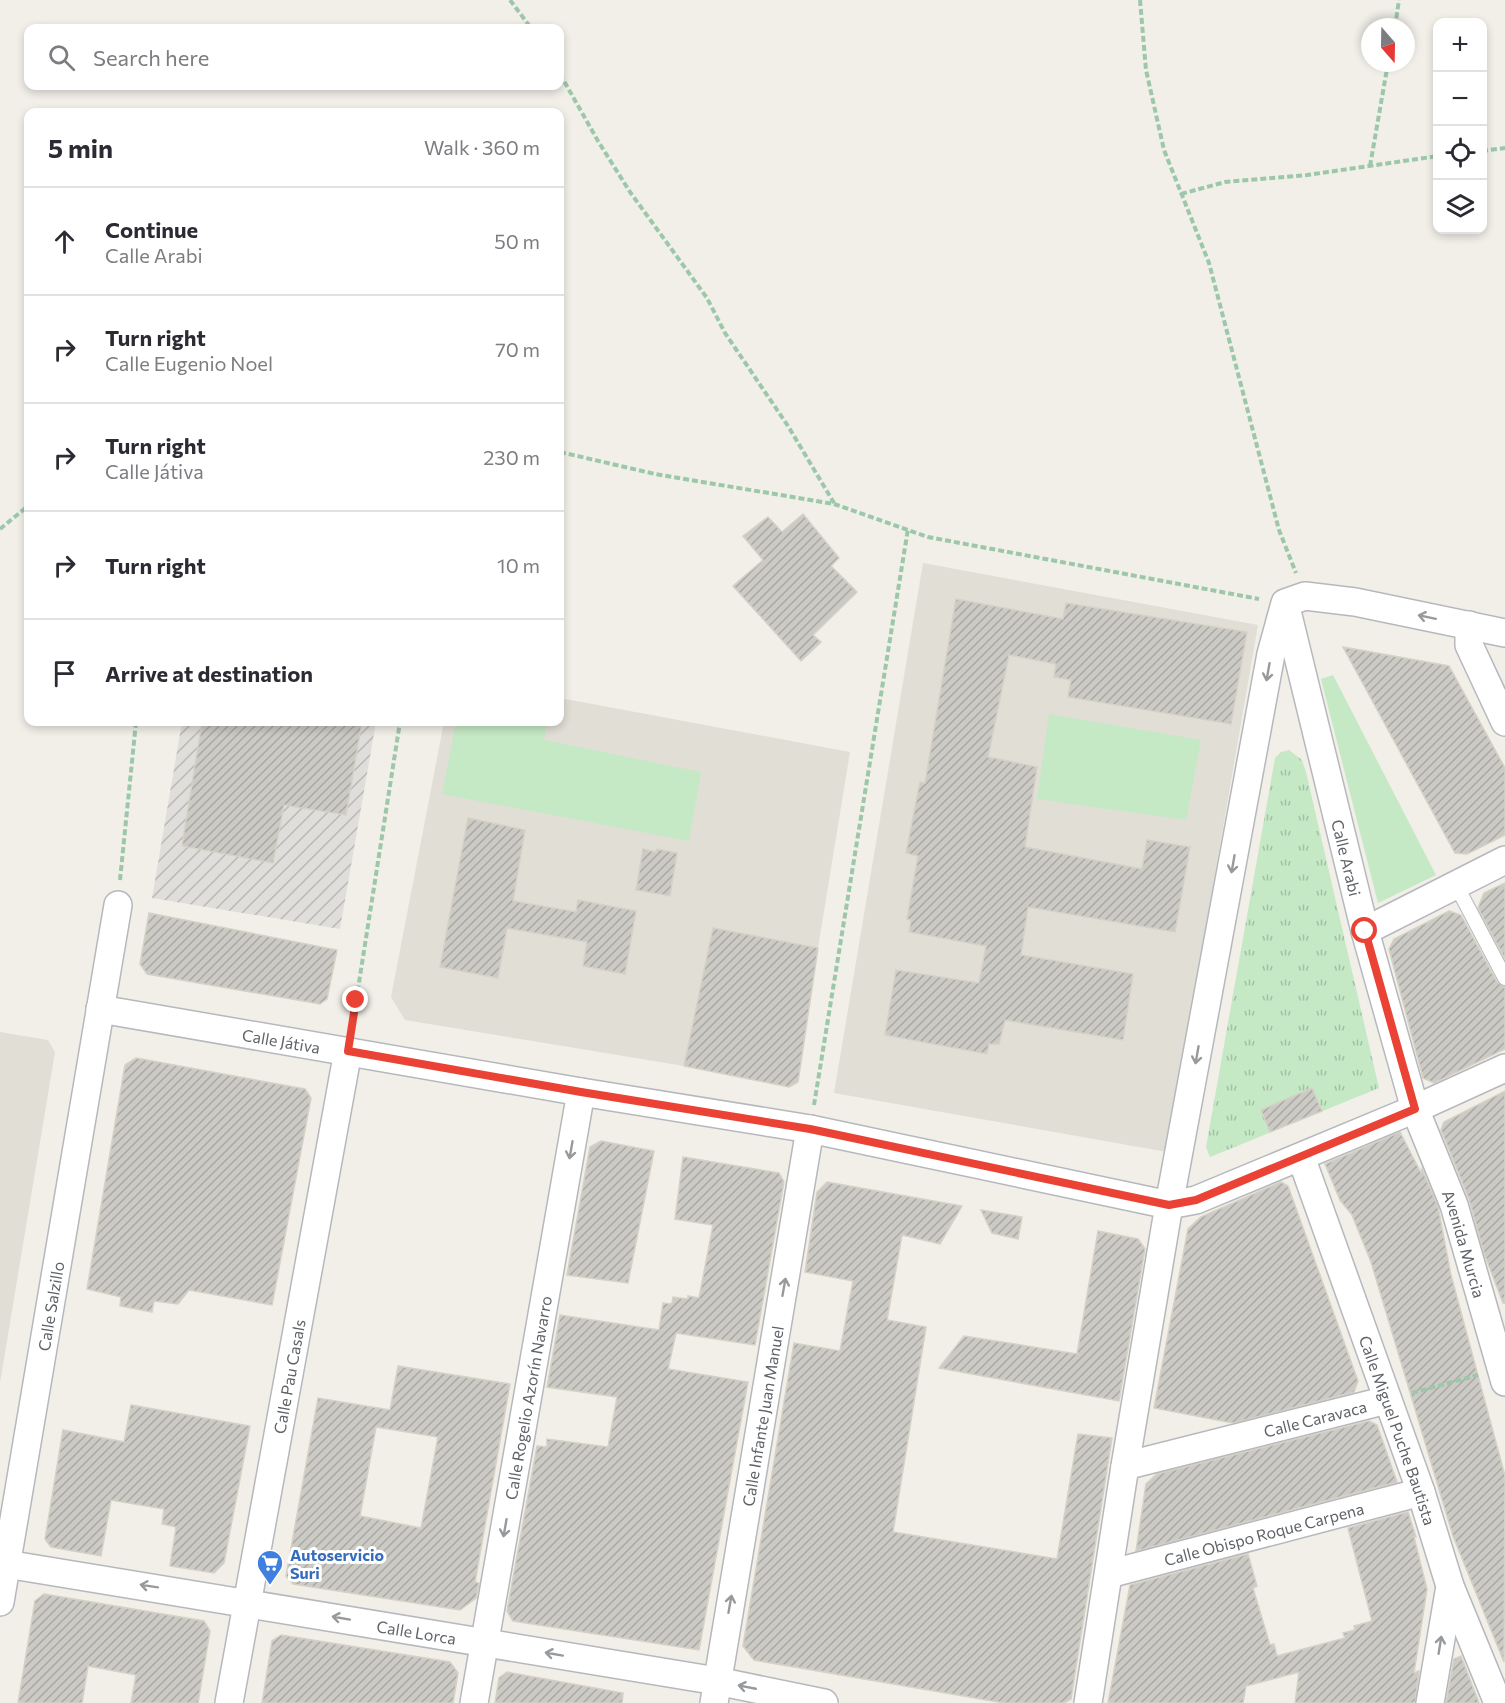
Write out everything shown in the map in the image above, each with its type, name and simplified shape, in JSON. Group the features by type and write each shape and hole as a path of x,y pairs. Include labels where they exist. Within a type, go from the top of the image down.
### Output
{"street":[{"path":"1088,1703 1169,1205 1271,654 1295,600 1355,602 1505,633"},
{"name":"Calle Arabi","path":"1295,600 1365,931 1415,1109"},
{"path":"1469,626 1469,645 1505,722"},
{"path":"1365,931 1505,860"},
{"name":"Calle Salzillo","path":"0,1602 118,904"},
{"name":"Calle Játiva","path":"100,1009 810,1129 1169,1205"},
{"name":"Calle Pau Casals","path":"229,1703 348,1051"},
{"path":"1169,1205 1196,1200 1415,1109 1505,1068"},
{"name":"Calle Rogelio Azorín Navarro","path":"474,1703 581,1092"},
{"name":"Avenida Murcia","path":"1415,1109 1454,1205 1504,1376"},
{"name":"Calle Infante Juan Manuel","path":"715,1692 810,1129"},
{"name":"Calle Miguel Puche Bautista","path":"1301,1157 1421,1492 1450,1586 1498,1703"},
{"name":"Calle Caravaca","path":"1125,1466 1388,1400"},
{"name":"Calle Obispo Roque Carpena","path":"1108,1574 1421,1492"},
{"name":"Calle Lorca","path":"6,1564 485,1642 715,1692 824,1703"},
{"path":"1430,1703 1450,1586"}],"lane":[{"path":"1456,885 1505,978"}],"path":[{"path":"510,0 528,24"},
{"path":"564,453 655,474 834,504 928,537 1295,600 1279,530 1209,263 1164,150 1146,70 1140,0"},
{"path":"1397,18 1400,0"},
{"path":"1370,166 1386,72"},
{"path":"564,81 630,192 706,298 725,333 788,426 834,504"},
{"path":"1487,150 1505,148"},
{"path":"1181,194 1225,182 1307,175 1433,157"},
{"path":"0,529 24,509"},
{"path":"810,1129 908,529"},
{"path":"118,904 136,726"},
{"path":"348,1051 399,726"},
{"name":"Calle Caravaca","path":"1388,1400 1485,1373 1504,1376"}],"shaded area":[{"path":"923,563 1258,625 1167,1152 834,1093"},
{"path":"564,699 850,752 818,948 713,928 684,1066 405,1020 391,997 443,726 564,726"},
{"path":"181,726 375,726 340,929 152,898"},
{"path":"0,1032 48,1040 55,1052 0,1383"}],"green space":[{"path":"1333,675 1436,875 1378,903 1321,679"},
{"path":"1049,714 1201,740 1186,820 1037,799"},
{"path":"455,726 546,726 544,740 701,772 689,841 442,794"},
{"path":"1289,750 1302,760 1306,772 1379,1088 1210,1157 1206,1147 1275,758 1281,752"}],"building":[{"path":"803,514 839,558 831,566 857,592 813,635 821,642 801,661 733,586 763,560 743,536 768,517 782,532"},
{"path":"956,599 1063,619 1066,603 1247,632 1231,724 1068,697 1071,680 1054,677 1056,664 1009,655 988,757 1037,767 1025,847 1142,869 1147,840 1190,847 1175,932 1028,907 1021,955 1133,974 1123,1040 1005,1020 999,1044 989,1044 987,1054 885,1035 896,970 979,983 986,946 909,932 911,920 907,919 918,856 906,853 920,782 925,783"},
{"path":"1343,647 1449,666 1505,768 1505,835 1467,854 1455,853"},
{"path":"201,726 361,726 346,815 284,805 273,863 182,846"},
{"path":"468,818 525,830 513,901 576,912 578,900 636,911 625,974 583,966 587,942 507,928 498,978 440,967"},
{"path":"643,849 677,853 670,896 636,890"},
{"path":"1505,883 1505,959 1478,908 1484,893"},
{"path":"1449,911 1461,915 1497,982 1505,987 1505,1049 1434,1083 1423,1078 1389,949 1394,939"},
{"path":"149,913 337,950 327,999 320,1004 147,974 140,964"},
{"path":"713,928 818,948 798,1082 789,1087 684,1066"},
{"path":"136,1058 305,1089 311,1098 272,1305 189,1290 178,1304 154,1301 152,1312 120,1306 121,1297 87,1289 125,1065"},
{"path":"1312,1088 1322,1111 1270,1132 1261,1110"},
{"path":"1505,1091 1505,1303 1503,1303 1484,1253 1469,1199 1441,1130 1444,1122"},
{"path":"1400,1132 1421,1173 1422,1169 1438,1207 1451,1275 1505,1476 1504,1662 1453,1536 1371,1262 1352,1215 1340,1200 1325,1164"},
{"path":"601,1141 654,1151 628,1283 567,1275 590,1147"},
{"path":"683,1157 779,1173 784,1182 755,1345 676,1333 668,1369 748,1382 699,1650 513,1621 507,1611 537,1446 547,1447 547,1439 608,1447 617,1397 547,1387 560,1315 659,1330 663,1303 672,1304 673,1297 699,1298 713,1225 675,1219"},
{"path":"827,1182 962,1206 940,1244 902,1235 887,1320 926,1327 893,1532 1057,1559 1078,1434 1112,1438 1071,1699 1064,1703 1004,1703 754,1660 743,1646 794,1343 840,1351 853,1281 805,1272 817,1192"},
{"path":"1281,1182 1288,1186 1358,1381 1354,1392 1233,1423 1154,1408 1188,1229 1201,1217"},
{"path":"981,1210 1022,1217 1018,1239 992,1233"},
{"path":"1098,1231 1138,1239 1145,1249 1119,1401 939,1368 964,1336 1077,1354"},
{"path":"398,1366 510,1384 475,1582 479,1583 476,1598 460,1610 293,1584 286,1576 318,1398 390,1410","holes":["376,1427 438,1437 421,1528 360,1516"]},
{"path":"131,1405 250,1426 224,1563 214,1573 170,1566 176,1527 162,1524 164,1509 111,1500 101,1556 51,1547 45,1539 63,1430 124,1442"},
{"path":"1369,1421 1377,1425 1397,1482 1136,1551 1146,1484 1157,1474"},
{"path":"1408,1512 1427,1589 1414,1673 1419,1671 1415,1703 1295,1703 1299,1672 1246,1686 1243,1703 1108,1703 1130,1585 1248,1554 1257,1586 1253,1588 1270,1645 1274,1644 1277,1656 1345,1638 1343,1633 1355,1630 1354,1626 1372,1621 1348,1528"},
{"path":"44,1594 204,1621 210,1631 198,1703 131,1703 136,1675 88,1666 82,1703 18,1703 35,1601"},
{"path":"281,1635 450,1662 458,1673 453,1703 262,1703 272,1641"},
{"path":"1461,1656 1479,1703 1446,1703 1454,1659"},
{"path":"507,1672 623,1693 622,1703 495,1703 499,1678"}],"place":[{"name":"Autoservicio Suri","path":"270,1586"}],"route":[{"path":"356,1000 348,1051 810,1129 1169,1205 1196,1200 1415,1109 1365,931"}]}
